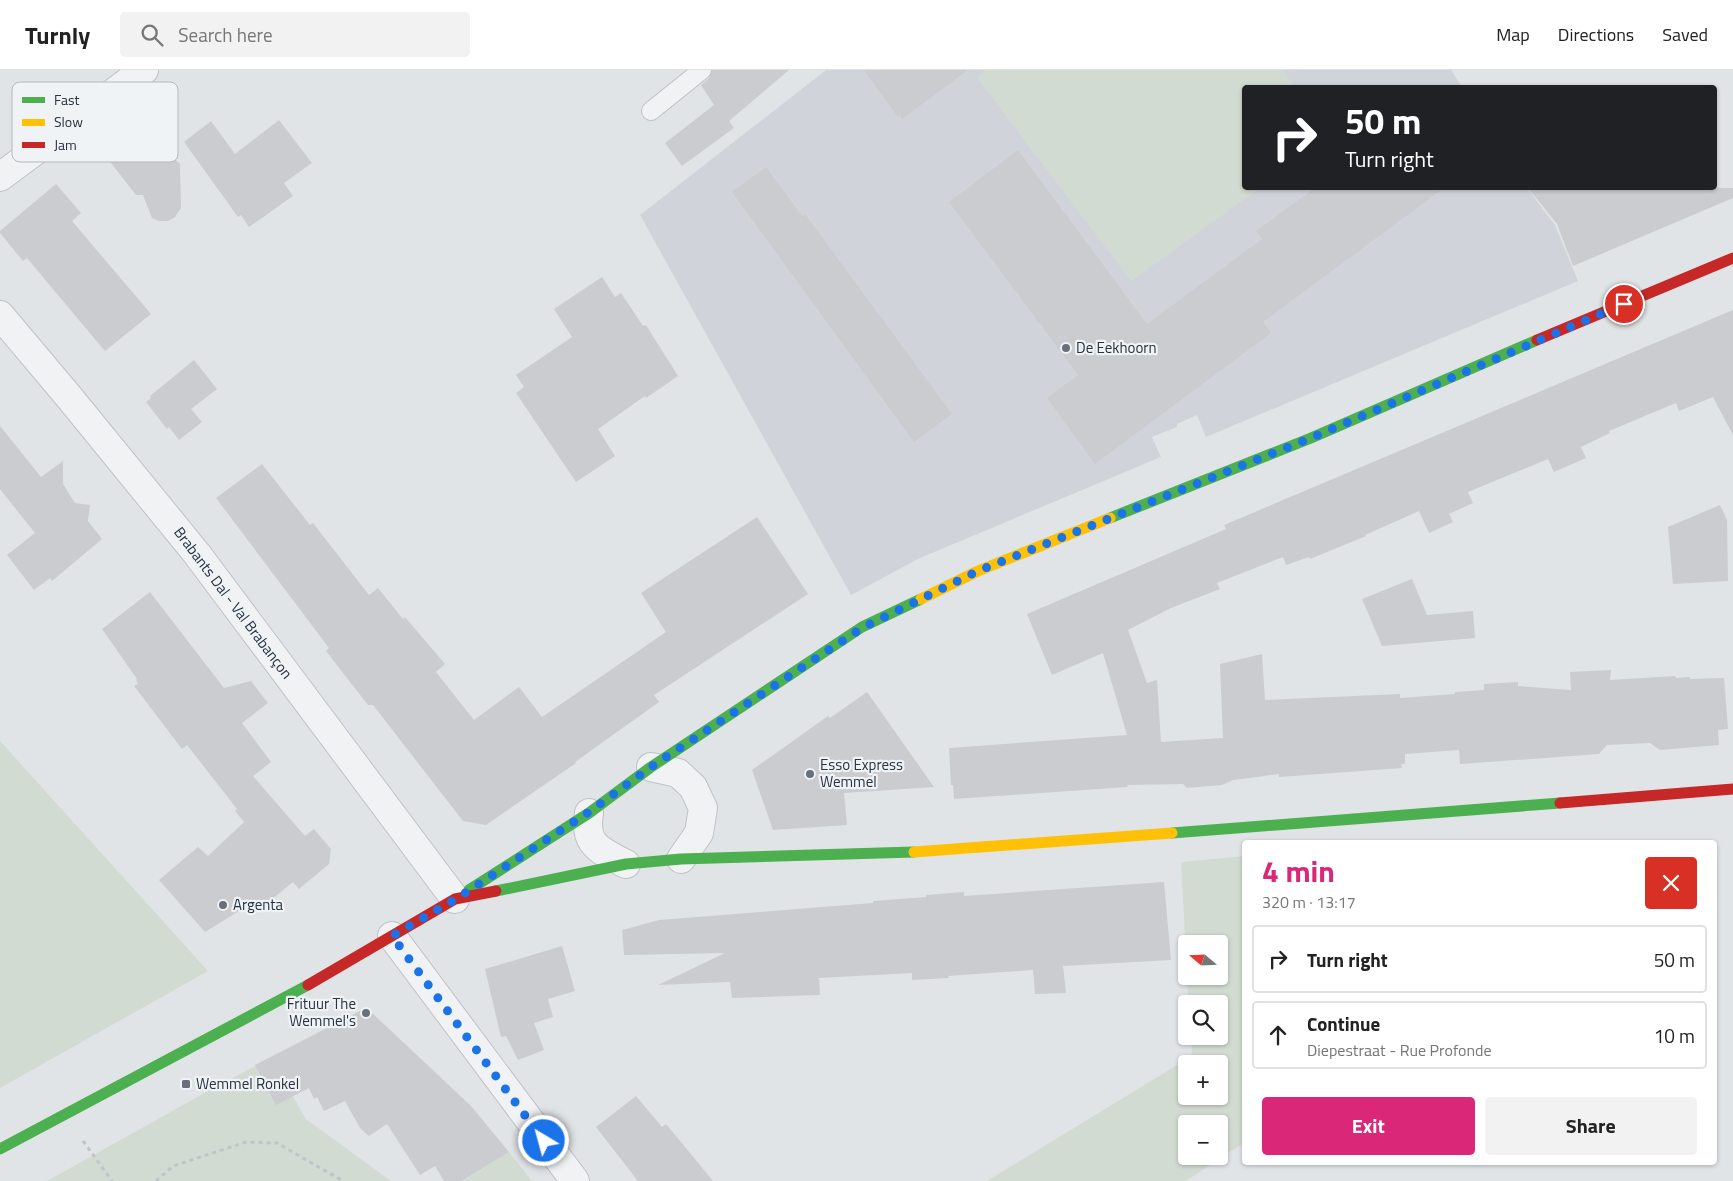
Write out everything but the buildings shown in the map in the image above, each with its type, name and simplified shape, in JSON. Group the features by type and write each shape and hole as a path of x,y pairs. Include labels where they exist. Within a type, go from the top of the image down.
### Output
{"main road":[{"path":"0,1149 312,983 456,899 589,812 651,767 862,628 978,571 1311,438 1733,258"},
{"path":"456,899 626,864 680,859 918,851 1410,816 1733,789"}],"street":[{"path":"128,82 144,70"},
{"path":"0,177 20,162"},
{"name":"Brabants Dal - Val Brabançon","path":"0,315 70,397 197,554 456,899"},
{"path":"651,767 678,773 693,787 702,808 699,833 680,859"},
{"path":"589,812 588,834 595,845 606,854 626,864"},
{"path":"392,936 574,1181"}],"lane":[{"path":"651,111 702,70"}],"path":[{"path":"64,1114 112,1181"},
{"path":"156,1181 173,1166 246,1142 277,1143 343,1181"}],"shaded area":[{"name":"De Eekhoorn","path":"826,70 1451,70 1461,85 1242,85 1242,190 1529,190 1555,225 1578,281 1206,437 1197,415 1177,424 1177,427 1152,437 1161,457 920,558 851,595 640,215"},
{"path":"986,70 1282,70 1293,85 1242,85 1242,190 1257,190 1131,281 977,77"},
{"path":"0,741 208,971 0,1088"},
{"path":"1242,856 1242,1144 1228,1153 1228,1115 1178,1115 1178,1165 1210,1165 1186,1181 987,1181 1178,1065 1178,1105 1228,1105 1228,1055 1192,1055 1191,1045 1228,1045 1228,995 1188,995 1188,985 1228,985 1228,935 1185,935 1181,862"},
{"path":"271,1058 306,1119 391,1181 47,1181 219,1085"},
{"path":"509,1152 532,1181 463,1181"}],"traffic: fast":[{"path":"1110,518 1311,438 1537,340"},
{"path":"469,890 589,813 651,767 862,627 921,599"},
{"path":"1172,833 1560,803"},
{"path":"496,891 626,864 681,859 914,852"},
{"path":"0,1149 308,985"}],"traffic: slow":[{"path":"921,599 978,571 1110,518"},
{"path":"914,852 1172,833"}],"traffic: jam":[{"path":"1537,340 1733,258"},
{"path":"1560,803 1733,789"},
{"path":"308,985 455,899 496,891"}],"place":[{"name":"De Eekhoorn","path":"1066,348"},
{"name":"Esso Express Wemmel","path":"810,774"},
{"name":"Argenta","path":"223,905"},
{"name":"Frituur The Wemmel's","path":"366,1013"},
{"name":"Wemmel Ronkel","path":"186,1084"}],"route":[{"path":"544,1141 392,936 456,899 589,812 651,767 862,628 978,571 1311,438 1624,304"}]}
